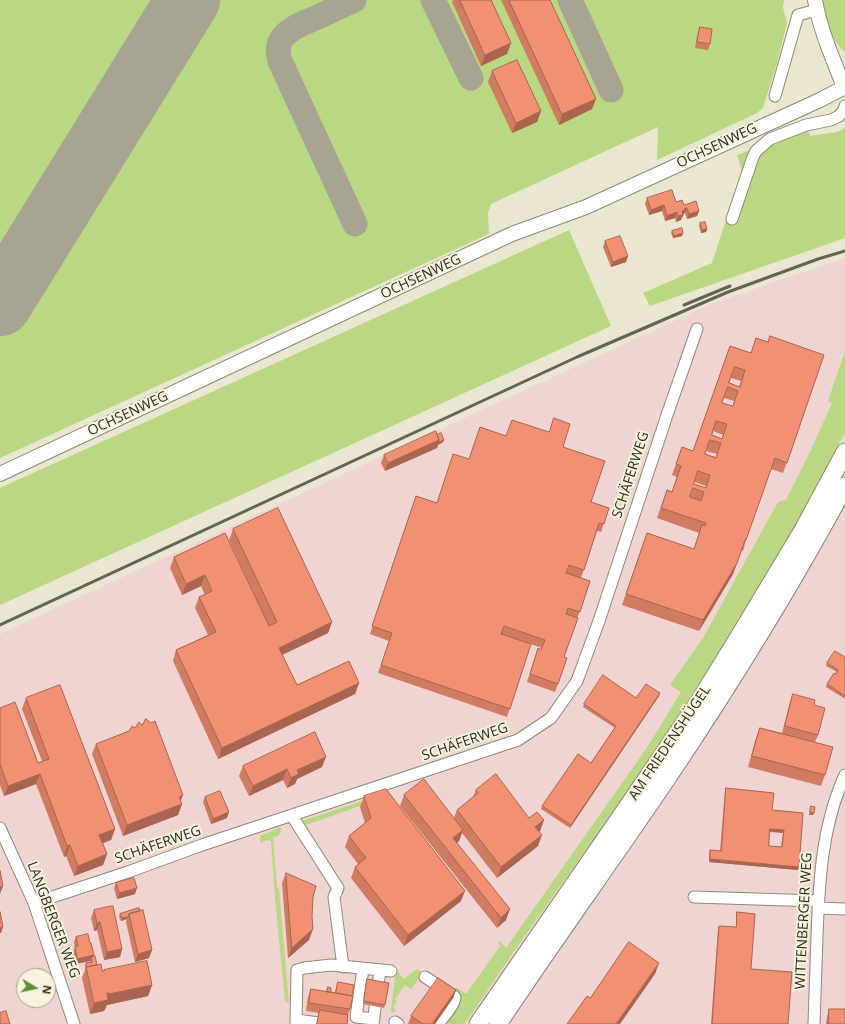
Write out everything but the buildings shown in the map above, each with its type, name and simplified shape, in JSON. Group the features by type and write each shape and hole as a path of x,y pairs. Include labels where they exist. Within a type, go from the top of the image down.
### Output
{"highway":[{"name":"AM FRIEDENSHÜGEL","path":"478,1024 700,700 803,530 845,452"},
{"name":"AM FRIEDENSHÜGEL","path":"498,1024 536,966 668,777 714,708 816,539 845,486"}],"main road":[{"path":"816,5 823,34 845,89"},
{"path":"829,50 845,60"},
{"name":"OCHSENWEG","path":"0,474 512,234 586,207 845,89"}],"street":[{"path":"775,96 798,15 816,5"},
{"path":"732,219 756,151 770,139 806,125 831,120 839,116 844,110 845,106"},
{"name":"SCHÄFERWEG","path":"34,903 128,872 202,845 518,740 551,718 578,681 697,329"},
{"name":"WITTENBERGER WEG","path":"814,1024 820,875 832,810 845,775"},
{"path":"292,816 338,888 334,897 343,966"},
{"name":"LANGBERGER WEG","path":"0,828 34,903 74,1024"},
{"path":"694,897 818,904 845,909"},
{"path":"327,1024 296,1022 297,970 330,965 386,971 374,1022 356,1018 363,969"},
{"path":"425,977 455,998 449,1010 438,1024"}],"shaded area":[{"path":"845,258 845,1024 0,1024 0,634 711,304"}],"green space":[{"path":"0,0 784,0 783,8 787,23 777,63 763,108 757,113 657,160 658,127 491,204 488,213 489,234 0,458"},
{"path":"823,0 845,0 845,52 832,35 827,21"},
{"path":"845,128 845,238 650,306 643,293 712,263 742,171 737,155 803,130 807,130 810,136 837,132"},
{"path":"569,230 611,326 0,605 0,488"},
{"path":"845,351 845,433 814,493 785,544 713,662 648,762 508,960 465,1024 440,1024 452,992 456,987 466,994 500,946 498,942 500,941 506,948 646,749 681,692 670,685 703,638 778,502 786,500 832,403 828,401"},
{"path":"383,794 386,797 306,825 302,821"},
{"path":"281,827 280,833 273,838 289,1003 285,1001 271,841 267,840 260,843 260,836"},
{"path":"417,969 421,971 418,975 420,977 411,989 405,985 395,999 397,1001 393,1007 396,1010 392,1013 391,1010 396,970 404,979"}],"taxiway":[{"path":"354,0 293,28 284,35 278,50 280,61 355,224"},
{"path":"433,0 471,78"},
{"path":"570,0 611,90"}],"runway":[{"path":"0,304 188,0"}],"railway":[{"path":"0,625 577,357 728,292 818,259 845,251"},
{"path":"684,305 730,286"}]}
